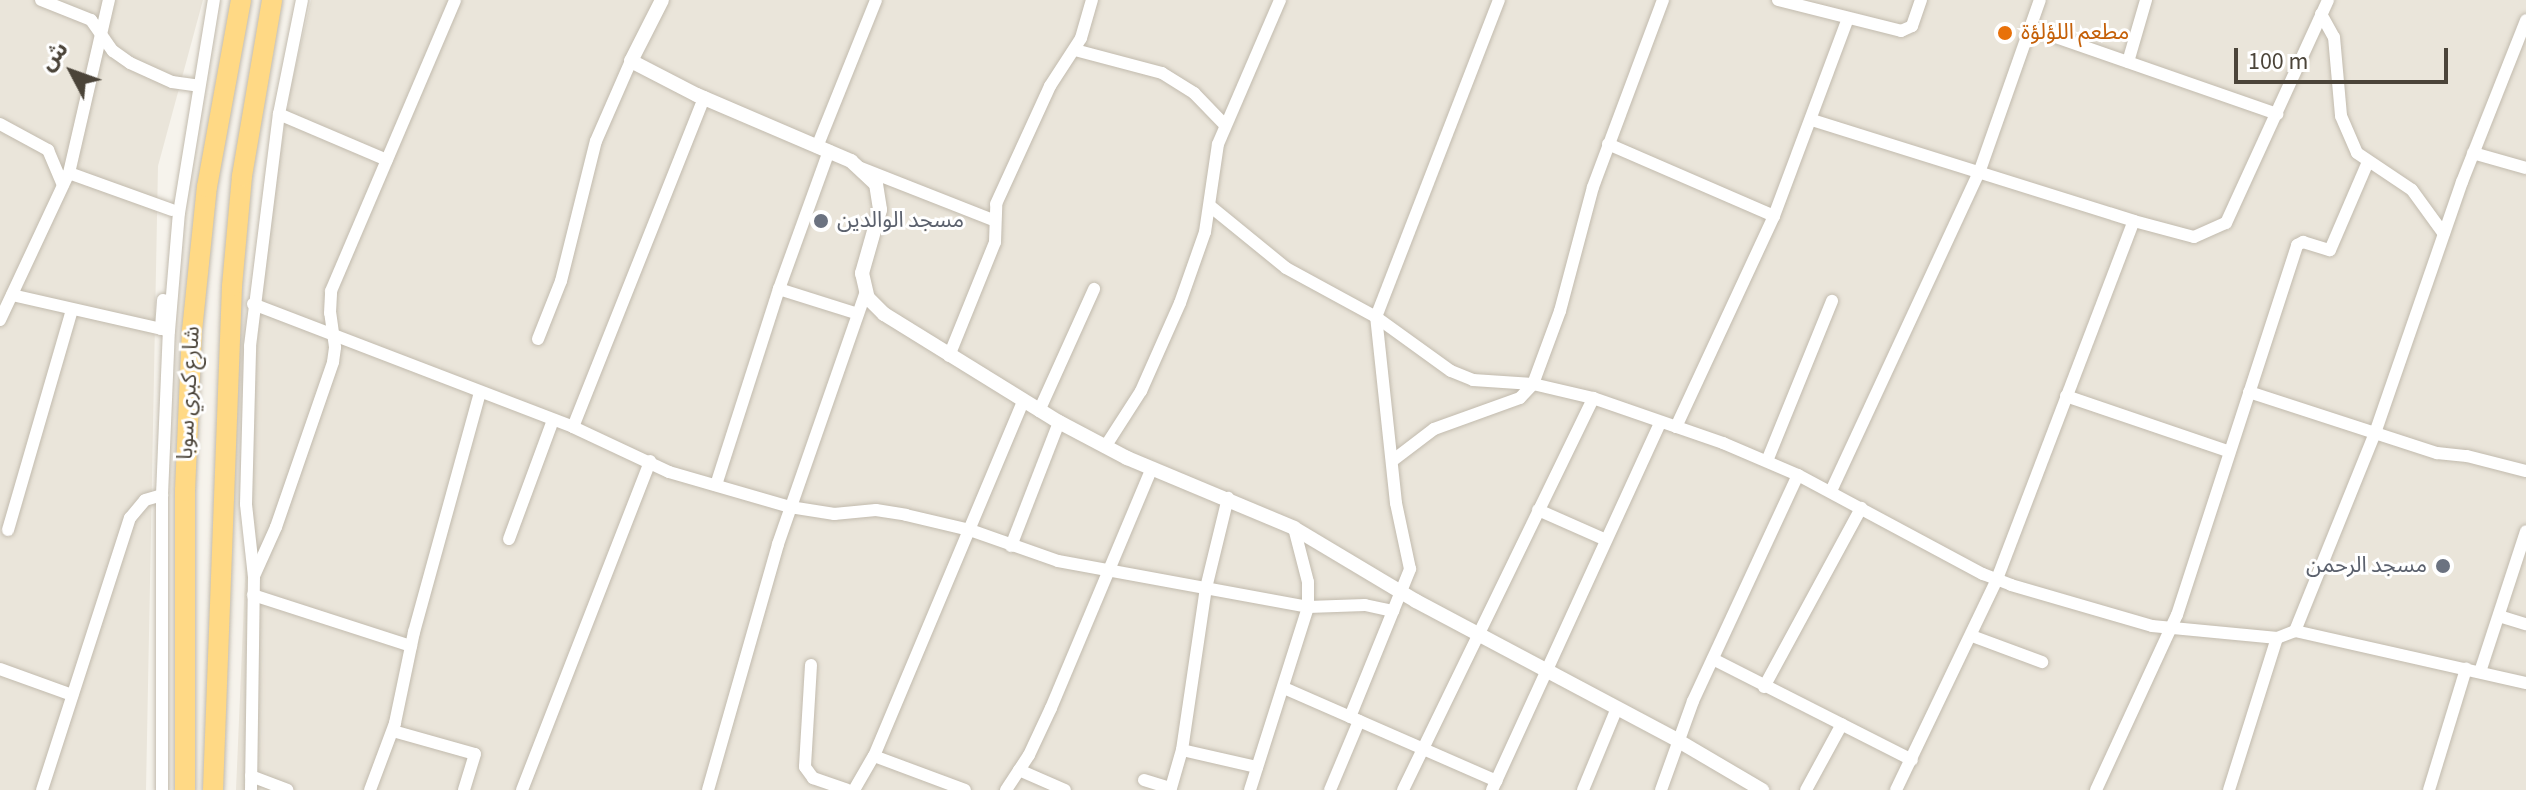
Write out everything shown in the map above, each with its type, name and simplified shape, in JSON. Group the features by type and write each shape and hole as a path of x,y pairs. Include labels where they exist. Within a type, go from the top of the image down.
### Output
{"highway":[{"name":"شارع كبري سوبا","path":"185,790 184,517 192,331 198,256 220,110 241,0"},
{"name":"شارع كبري سوبا","path":"213,790 227,365 242,176 272,0"},
{"path":"220,110 251,116"}],"street":[{"path":"41,0 91,20 120,57 194,86"},
{"path":"0,320 66,179 109,0"},
{"path":"162,790 162,495 165,330 172,210 194,86 214,0"},
{"path":"251,790 254,577 246,504 253,304 279,114 302,0"},
{"path":"254,577 276,527 333,362 335,335 331,324 331,291 455,0"},
{"path":"538,339 561,281 596,141 662,0"},
{"path":"716,485 823,149 876,0"},
{"path":"949,356 995,242 993,220 996,204 1044,99 1075,50 1092,0"},
{"path":"1105,447 1153,366 1195,265 1210,206 1215,159 1225,125 1280,0"},
{"path":"1330,790 1393,611 1409,578 1410,561 1396,503 1376,317 1499,0"},
{"path":"1392,461 1434,429 1520,398 1533,384 1560,311 1585,212 1608,144 1663,0"},
{"path":"1778,0 1905,31 1912,26 1921,0"},
{"path":"1831,491 1980,170 2040,0"},
{"path":"2128,62 2146,0"},
{"path":"1812,120 2194,237 2221,227 2235,209 2328,0"},
{"path":"2321,14 2334,37 2341,116 2357,153 2367,164 2412,190 2444,234"},
{"path":"1676,427 1774,216 1848,18"},
{"path":"2295,631 2375,433 2473,153 2526,20"},
{"path":"2030,28 2277,114"},
{"path":"1075,50 1162,73 1194,93 1225,125"},
{"path":"631,61 861,168 993,220"},
{"path":"165,330 194,86"},
{"path":"573,427 704,97"},
{"path":"279,114 387,160"},
{"path":"0,124 48,150 66,179 172,210"},
{"path":"1608,144 1774,216"},
{"path":"2473,153 2526,168"},
{"path":"2096,790 2171,627 2297,245 2303,242 2330,250 2367,164"},
{"path":"861,168 876,184 881,196 880,210 863,267 866,292 884,314 1039,411 1105,447 1294,528 1402,593 1677,740 1762,790"},
{"path":"1210,206 1286,268 1376,317 1451,371 1495,383 1533,384 1593,398 1767,461 1831,491 1997,579 2118,618 2277,638 2295,631 2526,683"},
{"path":"1896,790 1997,579 2134,221"},
{"path":"779,289 855,313"},
{"path":"1039,411 1094,289"},
{"path":"708,790 790,507 855,313 866,292"},
{"path":"12,295 165,330"},
{"path":"1767,461 1832,301"},
{"path":"253,304 573,427 669,472 790,507 834,514 876,510 970,530 1058,561 1308,607 1365,605 1393,611"},
{"path":"8,530 72,310"},
{"path":"2249,392 2437,453 2459,454 2526,471"},
{"path":"370,790 393,731 411,646 480,393"},
{"path":"2066,396 2228,451"},
{"path":"1403,790 1593,398"},
{"path":"854,790 874,756 1023,401"},
{"path":"509,539 553,420"},
{"path":"1011,546 1059,422"},
{"path":"1284,688 1423,748 1494,785 1660,423"},
{"path":"522,790 650,461"},
{"path":"1006,790 1051,708 1152,468"},
{"path":"1661,790 1677,740 1798,475"},
{"path":"42,790 130,518 145,500 162,495"},
{"path":"1144,780 1170,789 1182,750 1206,588 1228,498"},
{"path":"1764,687 1861,508"},
{"path":"1538,510 1606,540"},
{"path":"1250,790 1308,607 1309,590 1294,528"},
{"path":"2480,672 2499,616 2520,572 2526,531"},
{"path":"253,595 411,646"},
{"path":"2499,616 2526,624"},
{"path":"1972,636 2042,662"},
{"path":"2229,790 2277,638"},
{"path":"1713,659 1912,760"},
{"path":"811,665 805,767 813,778 847,790"},
{"path":"0,669 72,695"},
{"path":"2429,790 2466,669"},
{"path":"1583,790 1617,708"},
{"path":"1806,790 1842,724"},
{"path":"393,731 475,754 464,790"},
{"path":"1182,750 1257,767"},
{"path":"874,756 965,790"},
{"path":"1019,770 1065,790"},
{"path":"251,776 287,790"}],"shaded area":[{"path":"0,0 203,0 158,166 146,790 0,790"},
{"path":"311,0 2526,0 2526,790 236,790 253,393 266,242 291,87"}],"place":[{"name":"مطعم اللؤلؤة","path":"2005,33"},
{"name":"مسجد الوالدين","path":"821,221"},
{"name":"مسجد الرحمن","path":"2443,566"}]}
